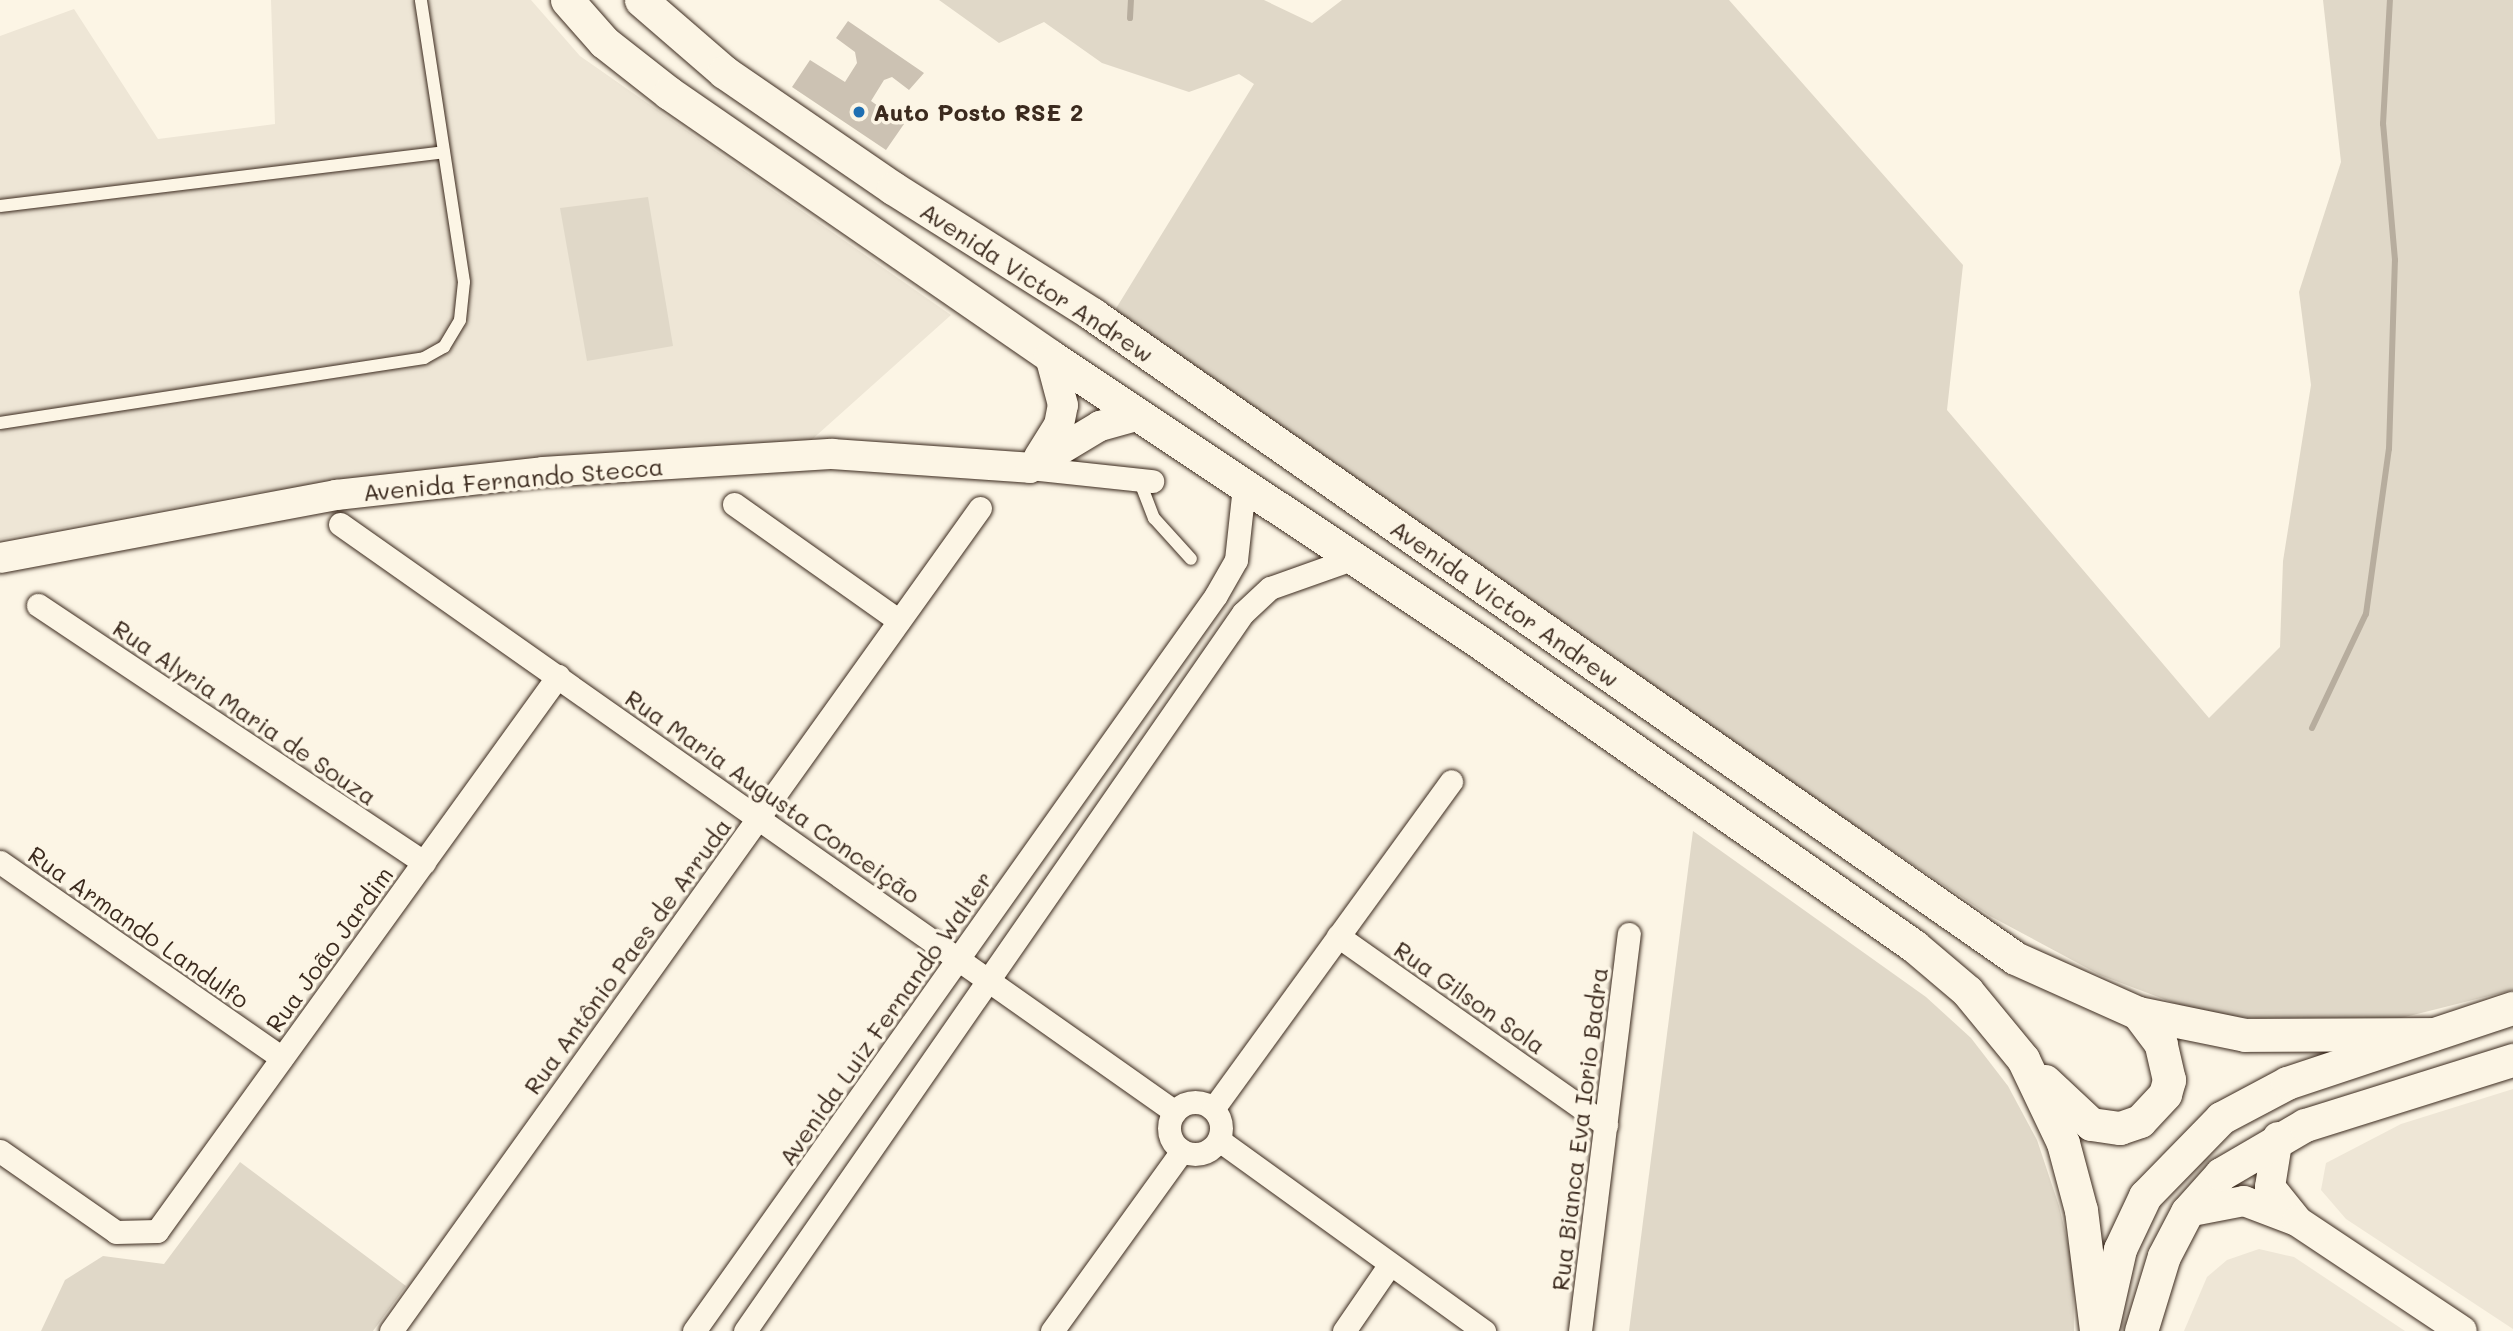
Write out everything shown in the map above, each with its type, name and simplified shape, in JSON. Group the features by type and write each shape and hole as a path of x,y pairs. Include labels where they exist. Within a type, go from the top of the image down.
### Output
{"main road":[{"name":"Avenida Victor Andrew","path":"567,0 604,42 669,93 1050,356 1478,641 1914,946 1967,991 2023,1059 2063,1143 2081,1210 2096,1331"},
{"name":"Avenida Victor Andrew","path":"641,0 724,72 893,188 1092,314 1959,923 2015,958 2138,1013 2245,1035 2433,1034"},
{"path":"2102,1331 2120,1249 2145,1196 2221,1118 2287,1083 2513,1008"},
{"path":"2023,1059 2091,1124 2120,1128 2140,1121 2165,1094 2169,1080 2161,1044 2138,1013"},
{"path":"2141,1331 2164,1256 2187,1212 2221,1174 2278,1137 2513,1060"}],"street":[{"path":"1030,468 1059,425 1063,405 1050,356"},
{"path":"1030,468 1100,426 1140,415"},
{"name":"Avenida Fernando Stecca","path":"0,558 336,495 543,472 832,454 1030,468 1146,482"},
{"name":"Avenida Luiz Fernando Walter","path":"694,1331 1216,595 1236,560 1244,486"},
{"path":"734,504 899,621"},
{"name":"Rua Antônio Paes de Arruda","path":"391,1331 980,508"},
{"name":"Rua Maria Augusta Conceição","path":"340,524 1175,1112"},
{"path":"745,1331 1125,789 1243,613 1270,587 1352,559"},
{"name":"Rua Alyria Maria de Souza","path":"38,605 424,862"},
{"name":"Rua João Jardim","path":"31,1173 116,1232 132,1235 157,1231 558,676"},
{"path":"1118,736 1127,735 1134,746 1125,789"},
{"path":"1213,1109 1451,781"},
{"name":"Rua Armando Landulfo","path":"0,862 282,1058"},
{"name":"Rua Bianca Eva Iorio Badra","path":"1580,1331 1629,934"},
{"name":"Rua Gilson Sola","path":"1338,936 1606,1125"},
{"path":"1197,1102 1213,1109 1221,1123 1219,1140 1199,1154 1182,1151 1169,1129 1175,1112 1197,1102"},
{"path":"2278,1137 2270,1186 2297,1221"},
{"path":"1219,1140 1484,1331"},
{"path":"0,1151 31,1173"},
{"path":"1052,1331 1182,1151"},
{"path":"0,1163 31,1173"},
{"path":"2187,1212 2244,1201 2297,1221 2462,1331"},
{"path":"1344,1331 1390,1264"}],"lane":[{"path":"0,423 410,361 444,347 464,303 421,0"},
{"path":"0,206 443,152"},
{"path":"1146,482 1154,518 1191,559"}],"shaded area":[{"path":"271,0 531,0 580,56 951,315 808,443 252,493 0,539 0,36 74,9 158,139 275,124"},
{"path":"939,0 1264,0 1312,23 1342,0 1729,0 1963,265 1947,410 2209,718 2280,647 2283,561 2311,385 2299,292 2341,162 2323,0 2513,0 2513,990 2389,1021 2290,1023 2198,1012 2100,975 1990,916 1604,657 1112,315 1254,84 1239,74 1189,92 1102,63 1044,22 999,43"},
{"path":"648,197 673,346 587,361 560,208"},
{"path":"1693,831 1926,997 1971,1038 2008,1086 2037,1140 2059,1206 2073,1265 2074,1331 1629,1331"},
{"path":"2513,1089 2513,1329 2346,1219 2321,1190 2326,1163 2401,1124"},
{"path":"240,1162 406,1286 373,1331 41,1331 65,1280 103,1256 164,1264"},
{"path":"2259,1249 2294,1257 2405,1331 2184,1331 2207,1277 2227,1260"}],"building":[{"name":"Auto Posto RSE 2","path":"848,21 924,73 909,90 892,77 884,80 871,101 904,124 886,150 792,87 810,60 845,82 857,63 855,52 836,38"}],"waterway":[{"path":"1130,18 1131,0"},
{"path":"2312,728 2366,614 2389,449 2395,260 2383,124 2390,0"}],"place":[{"name":"Auto Posto RSE 2","path":"859,112"}]}
